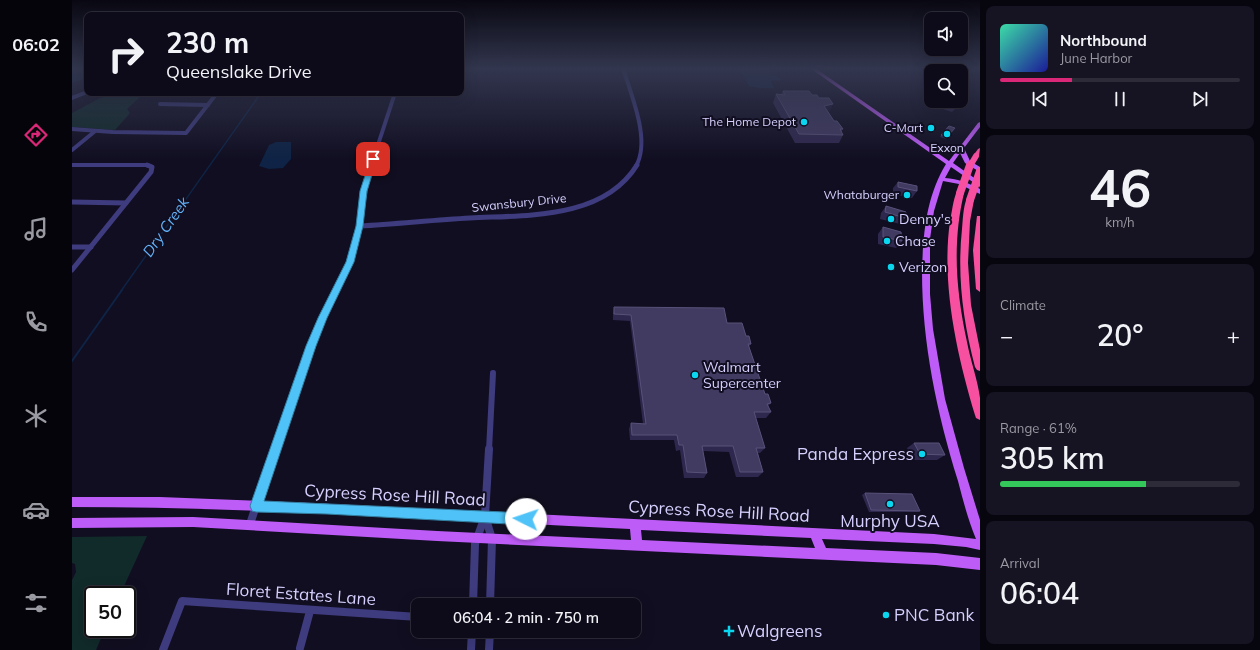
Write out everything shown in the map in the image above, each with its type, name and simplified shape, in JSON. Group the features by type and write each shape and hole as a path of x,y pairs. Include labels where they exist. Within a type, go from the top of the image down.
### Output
{"highway":[{"path":"978,153 967,171 956,211 952,243 952,286 968,373 980,415"},
{"path":"980,171 970,200 966,226 964,268 968,313 980,367"},
{"path":"980,218 978,250 980,289"}],"main road":[{"path":"856,98 951,162 980,178"},
{"path":"864,98 980,185"},
{"path":"980,124 951,162 941,179 933,200 928,223 925,286 927,320 937,383 947,426 980,536"},
{"path":"961,148 967,162 980,171"},
{"path":"941,179 956,180 967,184 980,192"},
{"name":"Cypress Rose Hill Road","path":"72,502 160,502 485,516 934,538 980,545"},
{"path":"970,502 980,513"},
{"path":"72,523 193,522 250,524 476,538 822,554 936,560 980,564"},
{"path":"635,524 637,545"},
{"path":"815,533 822,554"}],"street":[{"path":"72,129 94,132 186,132 213,98"},
{"path":"250,524 307,355 350,262 360,226 364,191 393,98"},
{"name":"Swansbury Drive","path":"360,226 543,213 581,205 606,194 620,186 635,170 642,153 642,138 631,98"},
{"path":"160,104 208,105"},
{"path":"72,150 94,132"},
{"path":"72,165 146,165 152,167 151,172 72,270"},
{"path":"72,202 126,203"},
{"path":"72,247 91,247"},
{"path":"473,598 476,538 485,516 493,373"},
{"path":"485,516 492,538 490,598"},
{"name":"Floret Estates Lane","path":"163,650 182,601 310,611 411,617"},
{"path":"300,648 310,611"},
{"path":"471,650 472,638"},
{"path":"489,650 490,638"}],"green space":[{"path":"99,98 139,98 127,109 130,113 115,130 72,127 72,113"},
{"path":"147,536 124,586 84,586 84,638 101,638 96,650 72,650 72,580 76,572 75,564 72,563 72,537"}],"water":[{"path":"276,142 291,142 291,159 283,168 269,169 259,166 269,145"}],"building":[{"name":"The Home Depot","path":"778,98 829,98 833,104 824,106 834,121 837,121 843,129 840,129 843,135 799,134"},
{"name":"Exxon","path":"949,126 955,128 947,137 941,135"},
{"path":"898,182 917,186 917,191 898,187"},
{"path":"886,206 906,212 905,218 885,212"},
{"path":"883,227 901,232 902,241 883,237"},
{"name":"Walmart Supercenter","path":"614,307 724,308 727,323 742,323 746,336 749,336 751,344 748,344 765,394 768,394 771,403 767,404 771,412 754,412 765,448 756,448 763,472 740,472 733,446 702,446 707,473 687,472 683,445 679,445 677,435 632,435 631,423 646,424 631,315 614,314"},
{"path":"914,443 939,443 945,455 920,454"},
{"name":"Murphy USA","path":"865,493 912,494 920,511 871,510"}],"waterway":[{"name":"Dry Creek","path":"121,291 257,98"},
{"name":"Dry Creek","path":"72,361 122,290"}],"place":[{"name":"The Home Depot","path":"804,122"},
{"name":"C-Mart","path":"931,128"},
{"name":"Exxon","path":"947,134"},
{"name":"Whataburger","path":"907,195"},
{"name":"Denny's","path":"891,219"},
{"name":"Chase","path":"887,241"},
{"name":"Verizon","path":"891,267"},
{"name":"Walmart Supercenter","path":"695,375"},
{"name":"Panda Express","path":"922,454"},
{"name":"Murphy USA","path":"890,504"},
{"name":"PNC Bank","path":"886,615"},
{"name":"Walgreens","path":"729,631"}],"route":[{"path":"373,159 364,191 360,226 355,249 307,355 256,506 327,508 526,519"}]}
